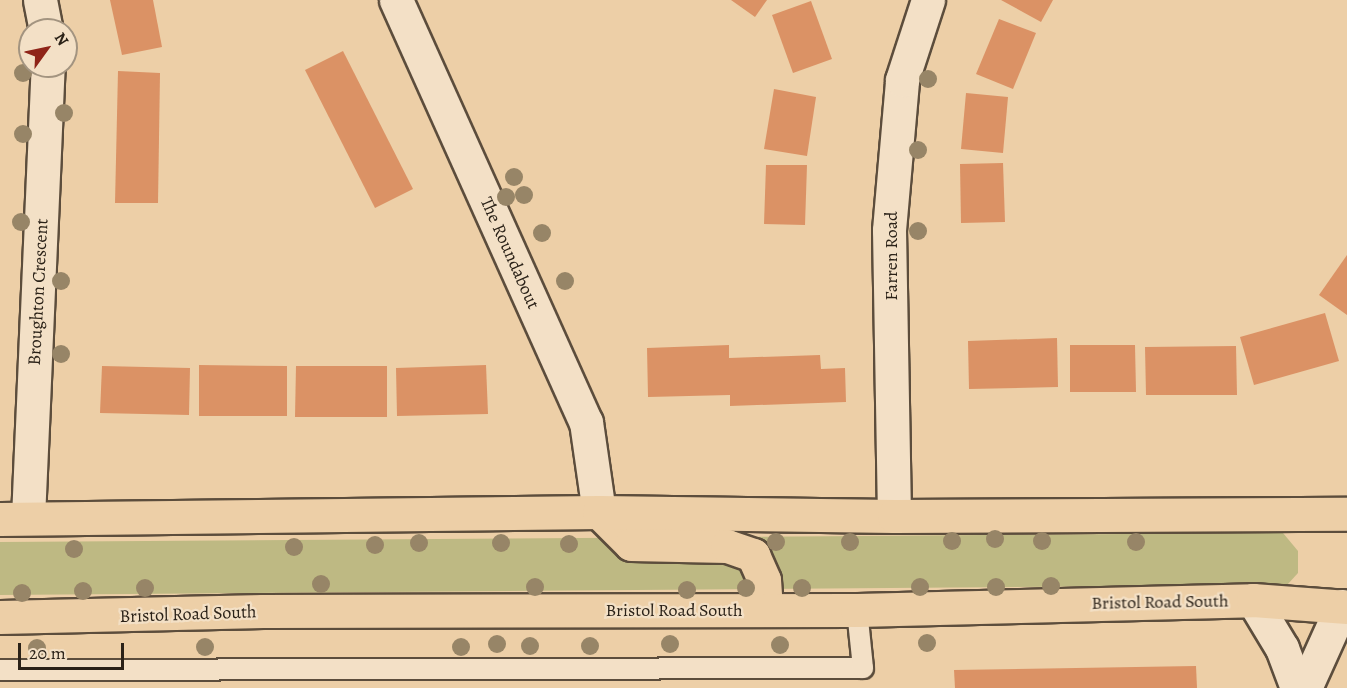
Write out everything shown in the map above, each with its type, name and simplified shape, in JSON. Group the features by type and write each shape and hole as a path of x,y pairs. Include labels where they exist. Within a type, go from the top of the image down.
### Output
{"highway":[{"path":"599,512 631,544 727,546 753,555 764,580 766,610"},
{"path":"14,519 599,512 894,516 1347,514"},
{"name":"Bristol Road South","path":"0,617 263,611 857,610 1253,600 1345,607"}],"street":[{"path":"40,0 44,18"},
{"name":"The Roundabout","path":"396,0 586,422 599,512"},
{"name":"Farren Road","path":"894,516 889,230 902,80 928,0"},
{"name":"Broughton Crescent","path":"14,519 47,78"},
{"path":"1253,600 1281,648 1297,688"},
{"path":"1305,688 1345,607"}],"lane":[{"path":"0,670 863,668 857,610"}],"shaded area":[{"path":"1283,533 1298,551 1298,573 1287,585 0,595 0,542"}],"building":[{"path":"110,0 153,0 162,47 122,55"},
{"path":"731,0 767,0 755,17"},
{"path":"1001,0 1053,0 1041,22"},
{"path":"811,1 832,59 793,73 772,15"},
{"path":"999,19 1036,33 1013,89 976,74"},
{"path":"343,51 413,189 375,208 305,70"},
{"path":"118,71 160,73 158,203 115,203"},
{"path":"774,89 816,97 807,156 764,149"},
{"path":"966,93 1008,97 1003,153 961,149"},
{"path":"1003,163 1005,222 961,223 960,164"},
{"path":"766,165 807,165 805,225 764,224"},
{"path":"1347,255 1347,315 1319,295"},
{"path":"1325,313 1339,361 1254,385 1240,337"},
{"path":"1057,338 1058,387 969,389 968,341"},
{"path":"729,345 729,358 820,355 821,369 845,368 846,402 730,406 730,395 648,397 647,348"},
{"path":"1070,345 1135,345 1136,392 1070,392"},
{"path":"1236,346 1237,395 1146,395 1145,347"},
{"path":"199,365 287,366 287,416 199,416"},
{"path":"486,365 488,414 397,416 396,368"},
{"path":"102,366 190,368 189,415 100,413"},
{"path":"296,366 387,366 387,417 295,417"},
{"path":"1196,666 1197,688 955,688 954,670"}]}
